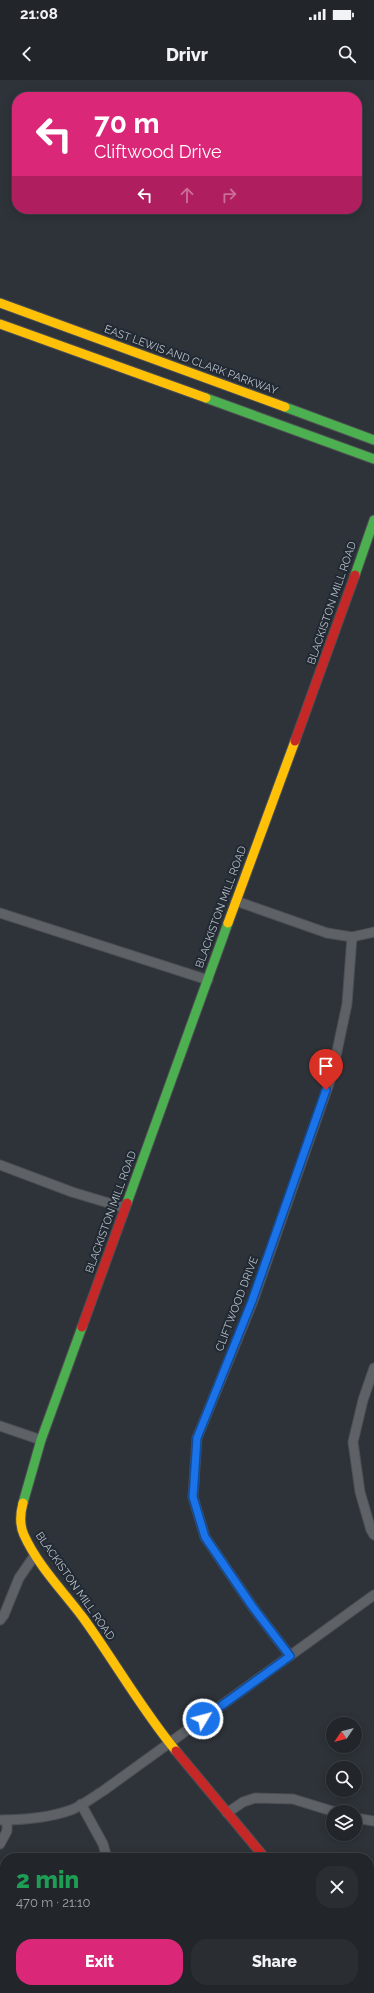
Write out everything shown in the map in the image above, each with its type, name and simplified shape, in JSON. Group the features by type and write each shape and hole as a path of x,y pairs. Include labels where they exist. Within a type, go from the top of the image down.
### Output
{"main road":[{"name":"EAST LEWIS AND CLARK PARKWAY","path":"0,303 374,440"},
{"path":"0,324 374,459"},
{"name":"BLACKISTON MILL ROAD","path":"261,1853 170,1743 84,1620 35,1555 24,1535 20,1516 41,1440 236,901 312,698 374,520"}],"street":[{"path":"236,901 327,933 352,938 374,932"},
{"path":"0,913 208,980"},
{"name":"CLIFTWOOD DRIVE","path":"290,1656 252,1606 205,1537 193,1497 197,1438 252,1301 332,1075 347,1004 352,938"},
{"path":"0,1166 72,1192 125,1208"},
{"path":"374,1368 363,1400 353,1442 360,1492 371,1530 374,1534"},
{"path":"0,1426 41,1440"},
{"path":"0,1620 4,1615 19,1578 35,1555"},
{"path":"0,1844 7,1831 3,1820 32,1819 72,1810 103,1791 374,1596"},
{"path":"227,1813 243,1802 255,1798 293,1799 326,1809"},
{"path":"81,1804 103,1844 106,1853"},
{"path":"362,1819 374,1821"}],"traffic: fast":[{"path":"206,398 374,459"},
{"path":"285,407 374,440"},
{"path":"355,575 374,520"},
{"path":"127,1203 228,923"},
{"path":"23,1503 41,1440 82,1327"}],"traffic: slow":[{"path":"0,303 285,407"},
{"path":"0,324 206,398"},
{"path":"228,923 295,741"},
{"path":"23,1503 21,1527 36,1557 84,1619 140,1703 176,1751"}],"traffic: jam":[{"path":"295,741 355,575"},
{"path":"82,1327 127,1203"},
{"path":"176,1751 261,1853"}],"route":[{"path":"203,1719 290,1656 252,1606 205,1537 193,1497 197,1438 252,1301 326,1090"}]}
